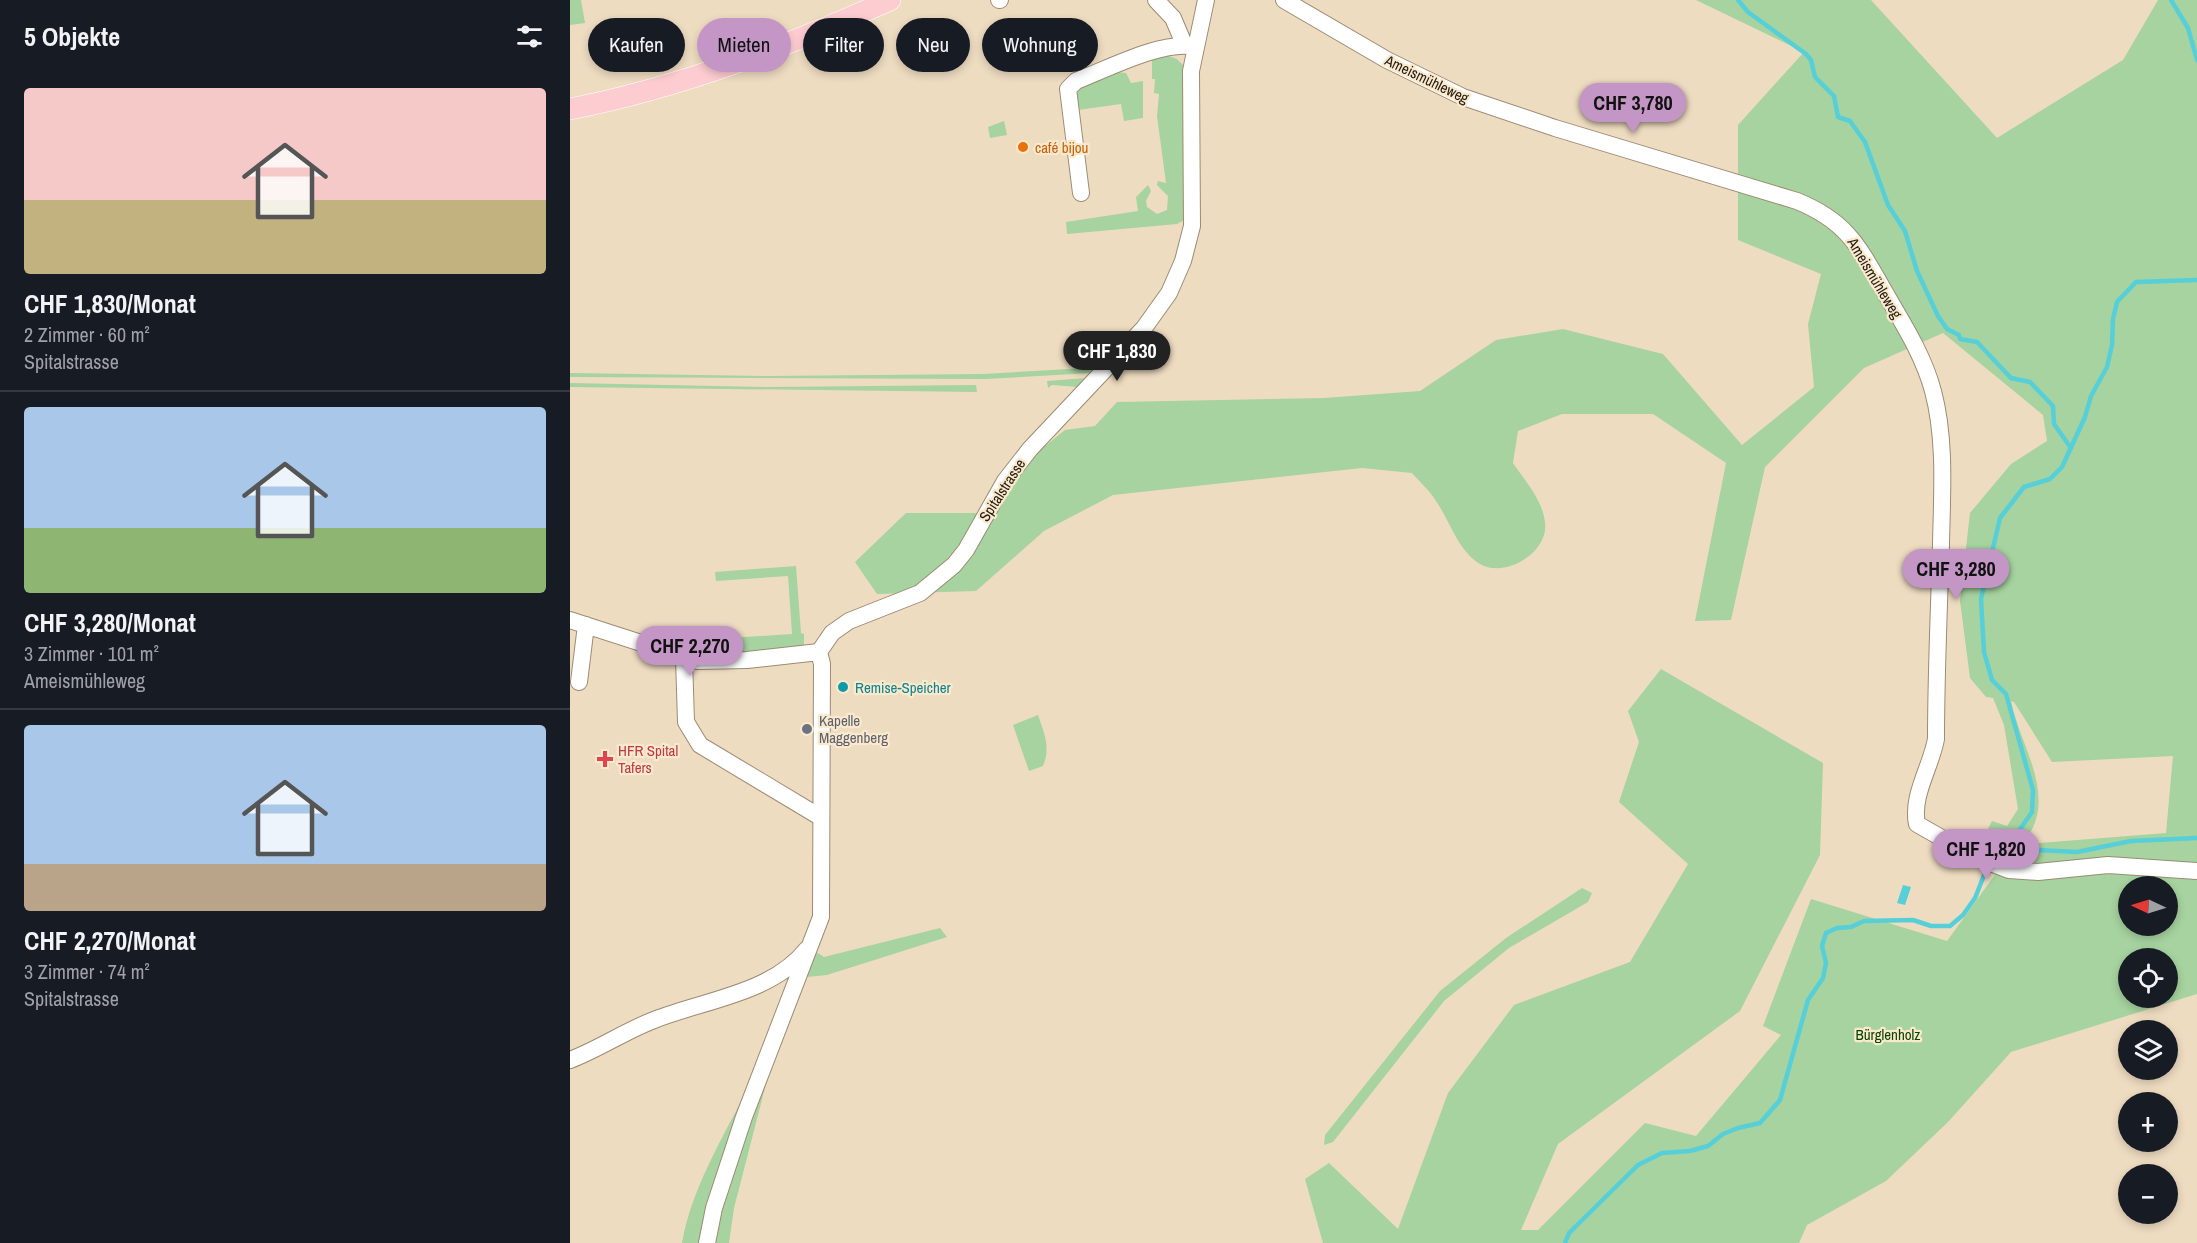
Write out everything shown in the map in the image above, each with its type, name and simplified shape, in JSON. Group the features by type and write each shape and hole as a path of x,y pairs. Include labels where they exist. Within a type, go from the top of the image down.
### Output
{"main road":[{"path":"570,109 646,93 721,70 800,40 890,0"}],"street":[{"name":"Spitalstrasse","path":"1156,0 1173,18 1190,45"},
{"name":"Spitalstrasse","path":"819,652 832,633 849,621 920,593 954,565 966,550 1005,481 1029,449 1143,328 1169,293 1184,261 1191,226 1190,45 1206,0"},
{"name":"Ameismühleweg","path":"1284,0 1387,60 1463,97 1555,129 1797,201 1824,213 1848,233 1911,338 1927,372 1937,409 1942,445 1936,739 1933,760 1915,803 1917,824 1975,857 2009,870 2038,872 2108,865 2197,872"},
{"path":"1081,193 1068,89 1076,81 1149,54 1190,45"},
{"path":"579,682 578,623 697,661 747,660 819,652 822,664 821,917 744,1117 714,1208 707,1243"},
{"path":"684,658 686,722 700,745 820,817"},
{"path":"570,1060 655,1019 743,990 799,959 812,943"}],"green space":[{"path":"570,0 581,0 585,23 570,25"},
{"name":"Bürglenholz","path":"1696,0 1871,0 1997,138 2123,60 2158,0 2197,0 2197,994 2178,1000 2178,948 2118,948 2118,1008 2152,1008 2011,1052 1948,1122 1886,1181 1807,1225 1799,1243 1323,1243 1305,1179 1329,1163 1398,1229 1448,1093 1514,1005 1630,962 1688,864 1619,802 1639,742 1628,711 1661,669 1823,763 1820,855 1740,1011 1558,1144 1521,1230 1538,1230 1645,1123 1696,1136 1781,1035 1763,1026 1811,899 1947,941 2002,865 2039,843 2166,833 2173,756 2052,762 2014,702 2011,701 2038,788 2035,823 2017,849 1997,863 1977,851 1992,821 2007,826 2018,809 2004,725 1993,698 1986,697 1970,678 1960,601 1970,513 2011,464 2047,441 2043,415 1943,333 1864,368 1765,467 1731,620 1695,621 1726,463 1653,414 1562,414 1518,431 1513,463 1541,506 1545,523 1544,534 1533,553 1513,565 1501,568 1490,568 1472,558 1455,535 1434,497 1412,473 1362,468 1113,495 1044,531 976,591 877,594 855,562 906,513 993,513 1033,456 1065,430 1095,426 1117,402 1324,398 1420,391 1496,340 1563,329 1663,354 1742,445 1814,387 1808,324 1821,274 1738,240 1738,125 1804,52"},
{"path":"1166,55 1177,59 1184,66 1188,218 1177,224 1067,234 1066,222 1138,211 1136,197 1148,185 1151,191 1146,201 1147,207 1157,214 1167,210 1168,196 1157,185 1158,181 1166,183 1157,116 1159,94 1154,93 1155,79 1152,79 1152,59"},
{"path":"1117,72 1126,73 1131,83 1143,81 1143,118 1124,121 1121,104 1078,110 1075,94 1081,86"},
{"path":"1004,121 1007,135 990,138 988,127"},
{"path":"1105,358 1092,373 986,379 570,377 570,373 768,376 984,374 1086,368"},
{"path":"1086,378 1078,387 1052,385 1048,388 1047,381"},
{"path":"570,383 768,387 976,385 977,392 570,387"},
{"path":"796,566 804,646 789,650 722,654 721,646 731,646 730,638 792,634 788,576 716,581 715,572"},
{"path":"1038,715 1046,740 1046,753 1043,766 1029,771 1013,725"},
{"path":"1582,888 1592,893 1588,902 1509,948 1444,1001 1333,1142 1324,1145 1325,1135 1440,991 1506,938"},
{"path":"940,928 947,937 827,975 807,977 766,1084 734,1208 729,1243 711,1243 723,1191 812,954 818,953 824,957"},
{"path":"799,963 701,1243 682,1243 702,1179 763,1054 790,979 785,977"}],"water":[{"path":"1903,885 1911,887 1905,905 1897,903"}],"waterway":[{"path":"1738,0 1748,12 1806,54 1811,60 1815,77 1834,96 1838,117 1850,121 1865,142 1888,205 1905,231 1917,271 1938,316 1947,329 1959,335 1960,339 1977,342 2011,378 2030,382 2053,406 2054,424 2071,448"},
{"path":"2171,0 2188,28 2197,60"},
{"path":"1565,1243 1569,1233 1638,1165 1662,1153 1690,1151 1708,1146 1723,1134 1760,1123 1780,1100 1808,1000 1823,978 1826,963 1822,946 1826,933 1837,928 1851,927 1864,921 1913,920 1931,926 1950,926 1963,915 1975,898 1992,855 2016,835 2032,812 2033,790 2006,694 1992,680 1984,652 1981,599 2000,518 2024,487 2050,479 2062,467 2085,417 2091,396 2107,367 2117,302 2136,282 2197,280"},
{"path":"2001,845 2020,849 2077,852 2131,841 2197,838"}],"place":[{"name":"café bijou","path":"1023,147"},
{"name":"Remise-Speicher","path":"843,687"},
{"name":"Kapelle Maggenberg","path":"807,729"},
{"name":"HFR Spital Tafers","path":"605,759"}]}
